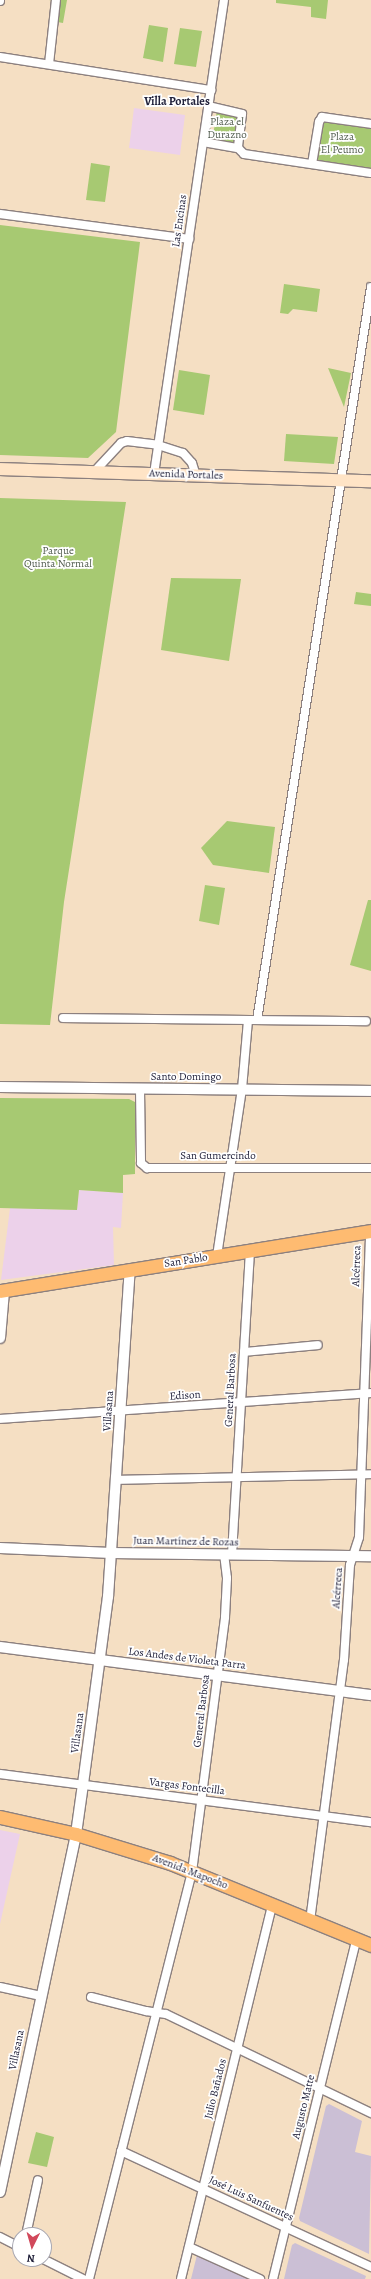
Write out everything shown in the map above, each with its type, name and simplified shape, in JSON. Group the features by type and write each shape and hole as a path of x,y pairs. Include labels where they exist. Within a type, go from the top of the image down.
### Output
{"main road":[{"name":"Avenida Portales","path":"0,469 371,481"},
{"name":"San Pablo","path":"2,1291 370,1231"},
{"name":"Avenida Mapocho","path":"0,1817 76,1834 192,1872 356,1940 371,1950"},
{"path":"356,1940 371,1945"}],"street":[{"path":"49,64 56,0"},
{"name":"Las Encinas","path":"154,474 224,0"},
{"path":"0,57 211,90"},
{"path":"208,106 242,114 238,148"},
{"path":"312,164 319,122 322,117 371,124"},
{"path":"203,142 238,148 244,154 371,173"},
{"path":"0,214 189,239"},
{"path":"258,1020 371,287"},
{"path":"94,472 124,441 158,444 188,457 196,476"},
{"path":"63,1018 366,1021"},
{"path":"217,1256 242,1089 248,1020"},
{"name":"Santo Domingo","path":"0,1087 371,1091"},
{"name":"San Gumercindo","path":"140,1089 141,1163 143,1166 371,1168"},
{"name":"Alcérreca","path":"310,1921 325,1816 340,1691 353,1556 359,1537 361,1474 367,1394 370,1231"},
{"name":"General Barbosa","path":"89,2279 192,1872 218,1675 226,1601 228,1554 236,1477 250,1251"},
{"name":"Villasana","path":"0,2192 76,1834 100,1660 111,1553 130,1270"},
{"path":"0,1338 2,1291"},
{"path":"244,1352 318,1345"},
{"name":"Edison","path":"0,1419 367,1394"},
{"path":"116,1480 371,1474"},
{"name":"Juan Martínez de Rozas","path":"0,1548 111,1553 371,1556"},
{"name":"Los Andes de Violeta Parra","path":"0,1647 371,1695"},
{"name":"Vargas Fontecilla","path":"0,1774 371,1822"},
{"name":"Julio Bañados","path":"181,2279 272,1905"},
{"name":"Augusto Matte","path":"272,2279 356,1940"},
{"path":"0,1987 41,1996"},
{"path":"92,1997 146,2012 166,2014 371,2113"},
{"name":"José Luis Sanfuentes","path":"121,2151 371,2267"},
{"path":"28,2227 38,2180"},
{"path":"0,2237 12,2243"},
{"path":"189,2247 260,2279"},
{"path":"52,2264 83,2279"}],"shaded area":[{"path":"134,108 185,115 180,155 129,148"},
{"path":"79,1190 123,1193 121,1228 113,1227 114,1265 1,1280 10,1208 77,1210"},
{"path":"0,1830 20,1834 0,1924"},
{"path":"329,2104 362,2121 355,2152 371,2156 369,2254 300,2221 299,2218 326,2106"},
{"path":"295,2243 366,2276 365,2279 284,2279 292,2245"},
{"path":"197,2255 248,2279 191,2279"}],"green space":[{"path":"49,0 67,0 63,23 52,21 54,1"},
{"path":"276,0 328,0 326,19 311,17 311,7 276,3"},
{"path":"149,25 168,28 163,62 143,58"},
{"path":"180,28 202,31 196,67 174,64"},
{"name":"Plaza el Durazno","path":"217,110 241,116 237,145 212,142"},
{"name":"Plaza El Peumo","path":"325,119 371,126 371,172 319,164 315,159 320,122"},
{"path":"91,163 110,166 105,202 86,200"},
{"path":"0,225 140,242 116,432 88,458 0,455"},
{"path":"284,284 320,289 317,312 293,309 288,314 280,313"},
{"path":"328,368 351,373 344,407"},
{"path":"179,370 210,375 204,415 173,410"},
{"path":"286,434 338,437 334,464 284,461"},
{"name":"Parque Quinta Normal","path":"0,498 126,502 64,902 50,1025 0,1024"},
{"path":"171,578 241,579 229,661 161,650"},
{"path":"356,592 371,594 371,606 354,604"},
{"path":"227,821 275,827 269,873 213,865 201,848"},
{"path":"205,885 225,888 219,925 199,921"},
{"path":"368,900 371,900 371,971 350,965"},
{"path":"0,1098 129,1099 135,1102 135,1174 123,1175 123,1193 79,1190 77,1210 0,1208"},
{"path":"36,2132 54,2137 47,2167 28,2163"}],"district":[{"name":"Villa Portales","path":"177,102"}]}
